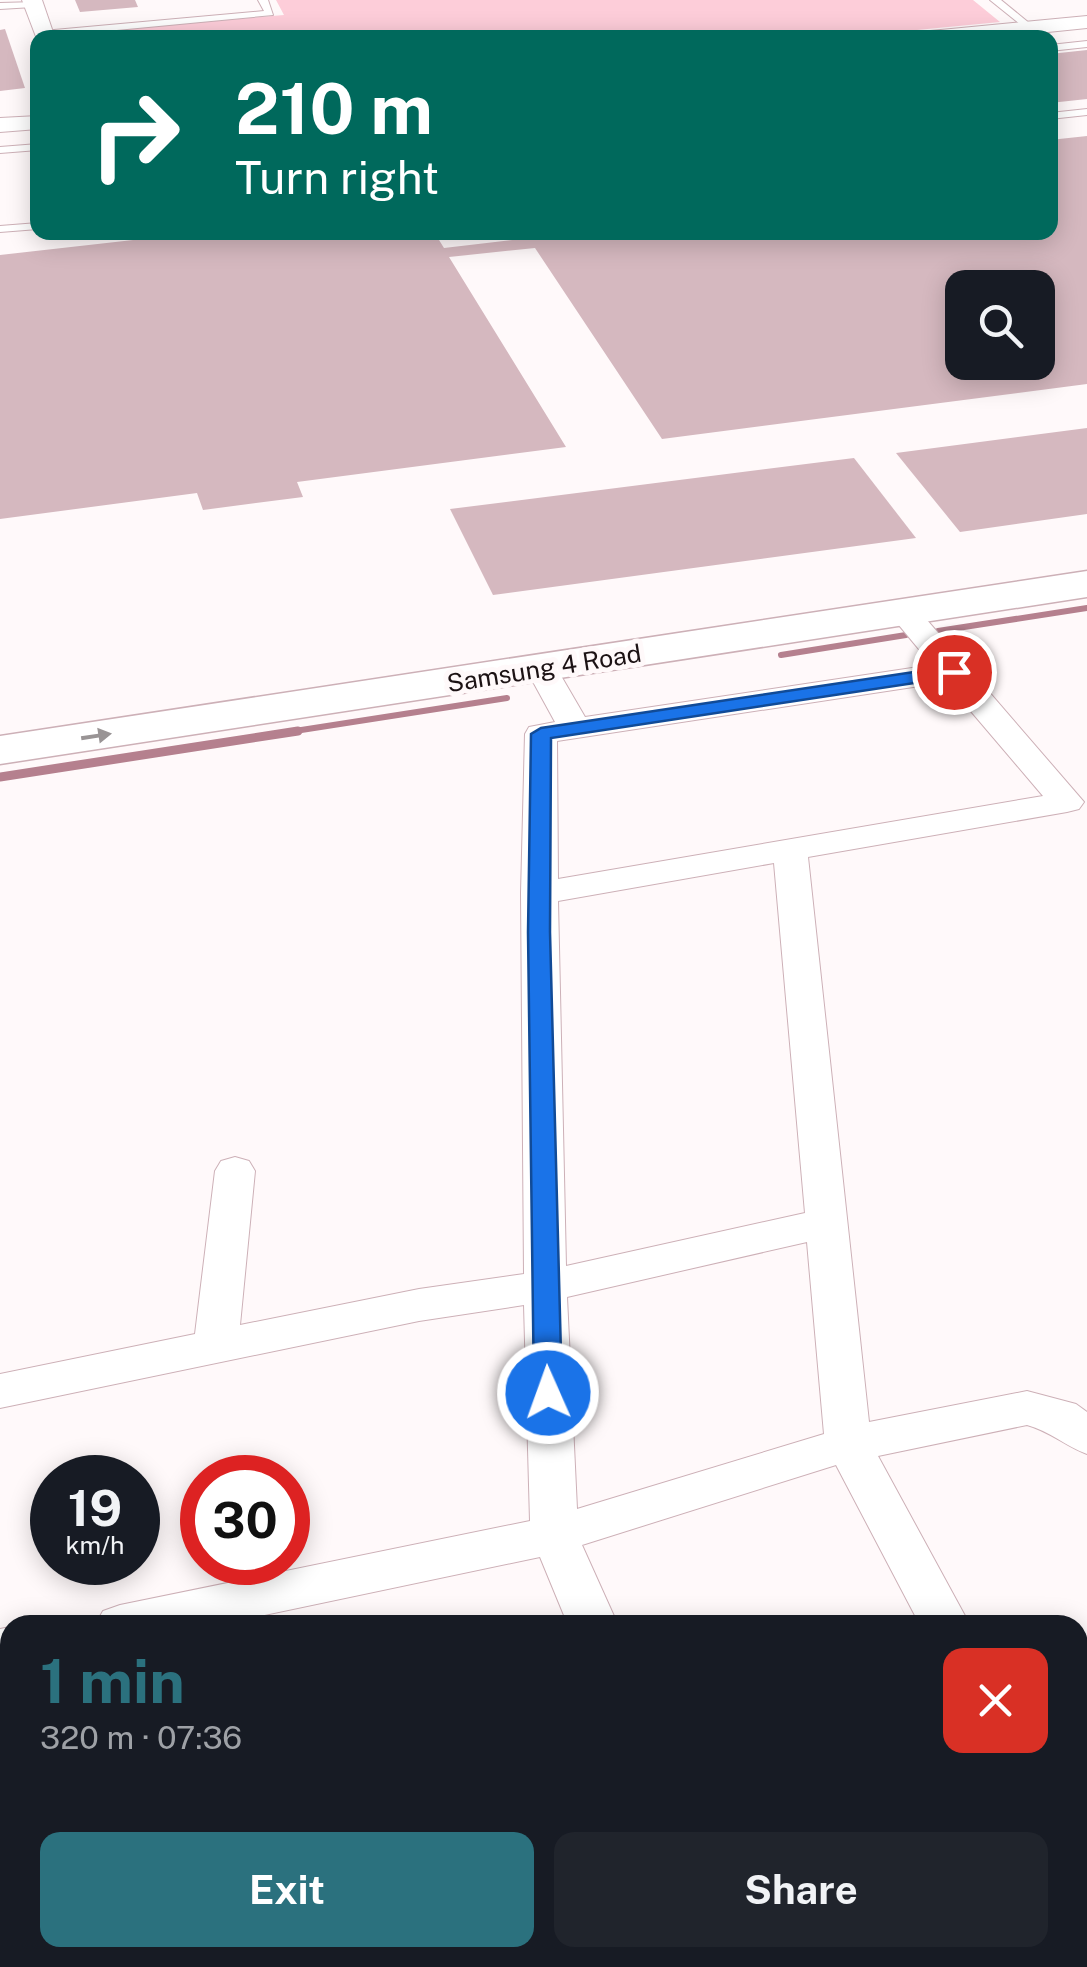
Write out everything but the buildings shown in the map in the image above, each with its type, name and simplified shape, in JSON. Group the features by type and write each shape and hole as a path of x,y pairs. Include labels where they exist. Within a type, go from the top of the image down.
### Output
{"main road":[{"name":"Samsung 4 Road","path":"0,750 325,686 534,655 1087,557"},
{"name":"Samsung 4 Road","path":"534,655 903,612 1087,584"},
{"name":"Samsung 4 Road","path":"0,718 325,686"}],"street":[{"path":"33,2 42,30"},
{"path":"999,30 1087,22"},
{"path":"0,125 30,123"},
{"path":"903,612 1077,810"},
{"path":"534,655 574,728"},
{"path":"589,1615 554,1534 544,1287 541,734 954,672"},
{"path":"539,893 790,850 1077,810"},
{"path":"790,850 848,1444 940,1615"},
{"path":"216,1347 235,1170"},
{"path":"0,1390 419,1306 544,1287 826,1224"},
{"path":"168,1615 554,1534 848,1444 1027,1408 1060,1416 1087,1436"}],"lane":[{"path":"103,30 270,13 262,0"},
{"path":"994,0 1029,27"},
{"path":"0,6 33,2"},
{"path":"1058,47 1087,44"},
{"path":"1058,115 1087,112"},
{"path":"0,150 30,147"},
{"path":"0,229 30,227"}],"shaded area":[{"path":"276,0 973,0 1000,22 917,30 108,30 284,15"}],"waterway":[{"path":"938,631 1087,608"},
{"path":"781,655 906,635"},
{"path":"282,733 507,698"},
{"path":"0,777 298,731"}],"route":[{"path":"548,1393 539,932 541,734 954,672"}]}
